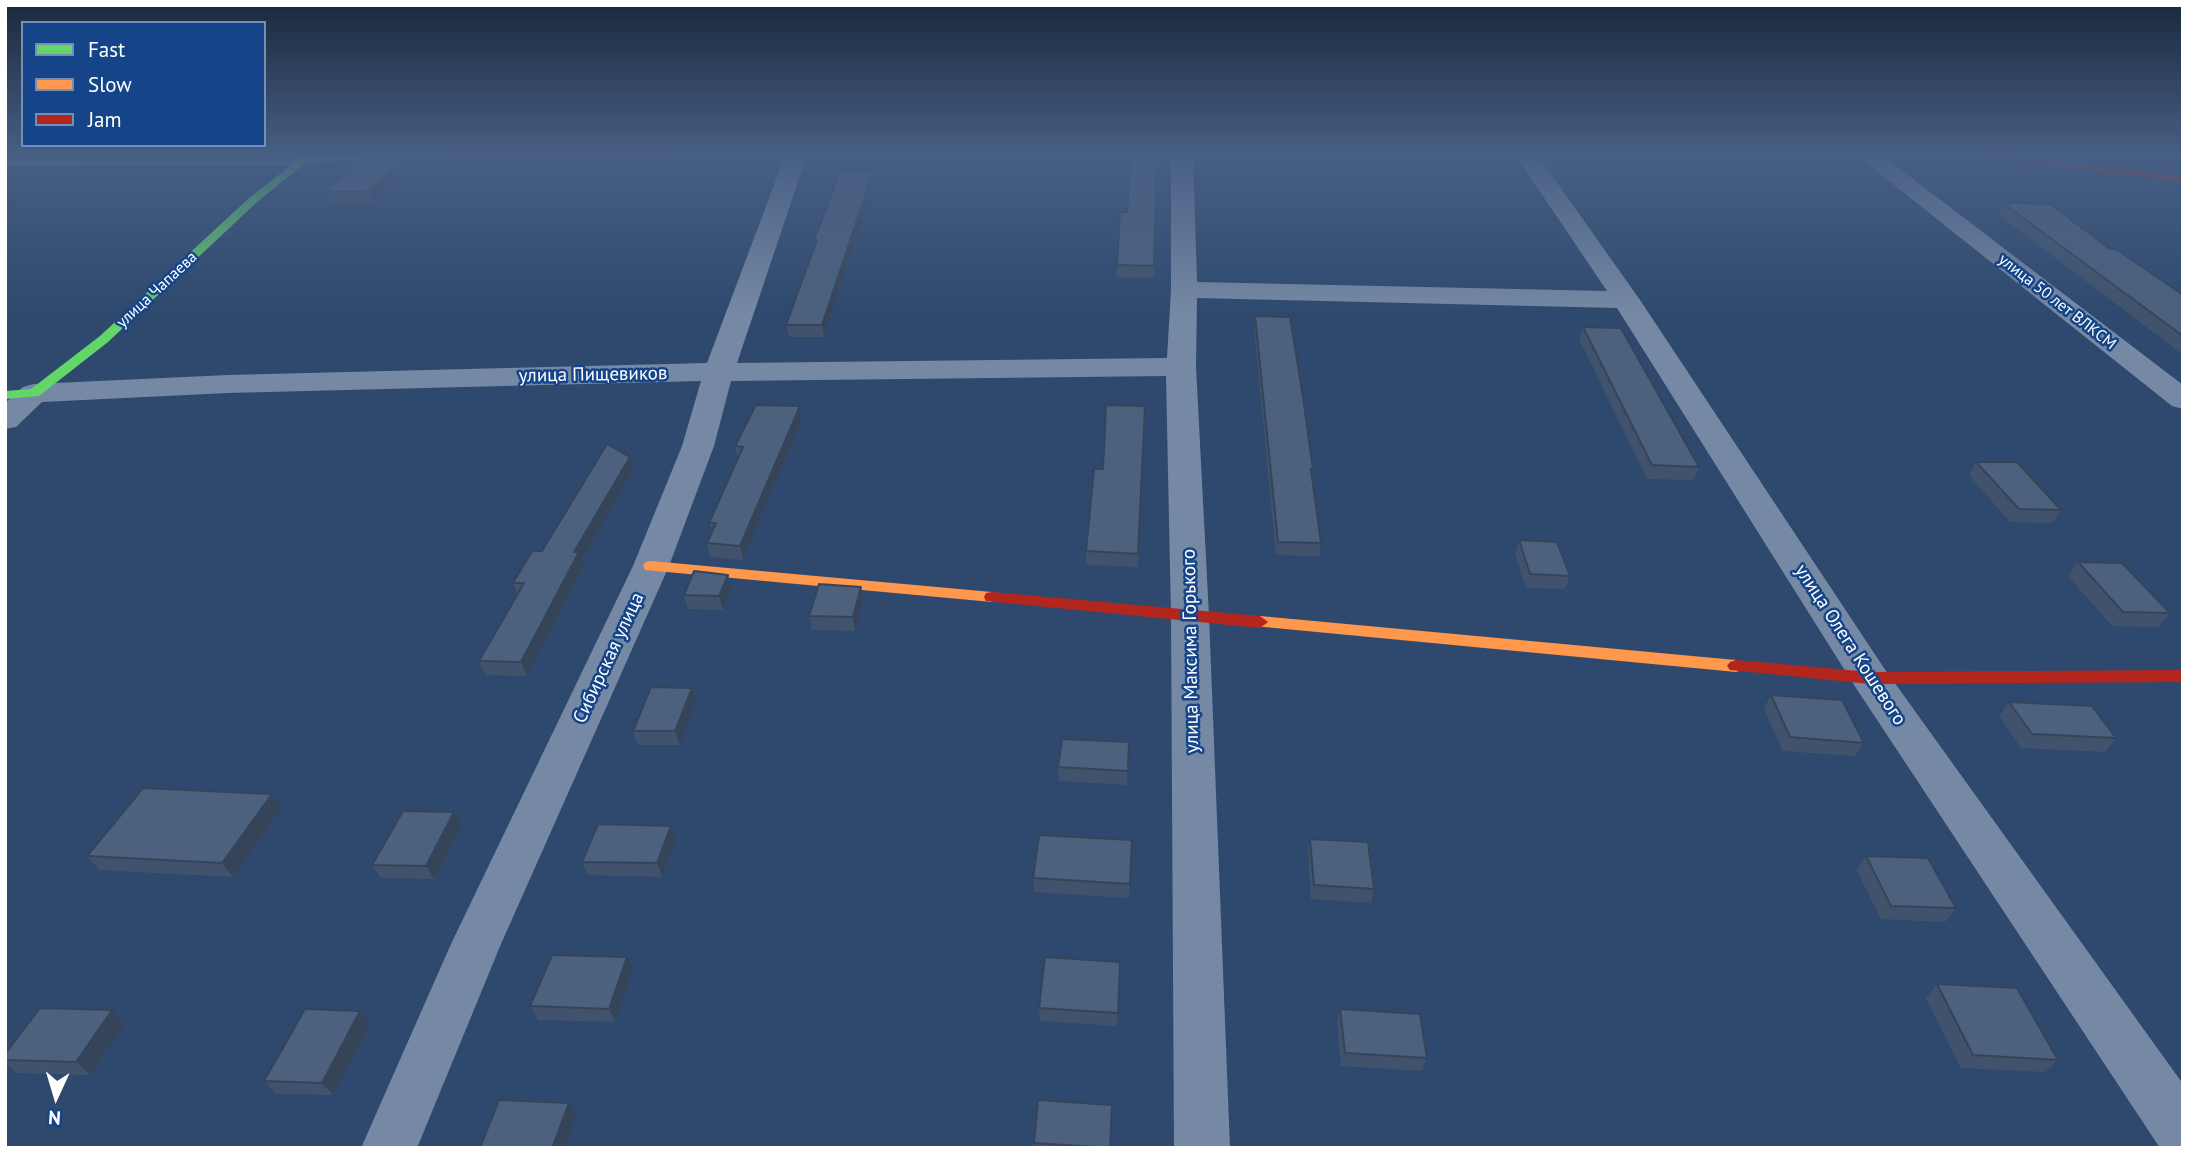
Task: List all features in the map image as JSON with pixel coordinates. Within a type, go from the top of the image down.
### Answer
[{"type":"main road","name":"улица Чапаева","points":[[20,394],[104,339],[246,207]]},
{"type":"main road","points":[[651,566],[1870,678],[2183,676]]},
{"type":"street","name":"Сибирская улица","points":[[389,1148],[476,944],[651,566],[698,446],[719,372],[778,207]]},
{"type":"street","name":"улица Максима Горького","points":[[1183,207],[1184,290],[1181,367],[1191,616],[1202,1148]]},
{"type":"street","name":"улица Олега Кошевого","points":[[1562,207],[1626,300],[1870,678],[2183,1132]]},
{"type":"street","name":"улица 50 лет ВЛКСМ","points":[[1934,207],[2183,400]]},
{"type":"street","points":[[1184,290],[1626,300]]},
{"type":"street","name":"улица Пищевиков","points":[[20,394],[228,384],[719,372],[1181,367]]},
{"type":"street","name":"улица Чапаева","points":[[5,421],[20,394]]},
{"type":"building","points":[[827,207],[861,207],[822,325],[786,325],[817,240],[814,240]]},
{"type":"building","points":[[1127,207],[1156,207],[1154,266],[1117,265],[1120,212],[1127,212]]},
{"type":"building","points":[[2008,207],[2054,207],[2110,249],[2116,249],[2183,295],[2183,336]]},
{"type":"building","points":[[1255,316],[1290,317],[1313,469],[1321,543],[1278,542]]},
{"type":"building","points":[[1583,327],[1621,328],[1699,467],[1652,465]]},
{"type":"building","points":[[756,405],[800,406],[740,546],[707,543],[716,523],[709,523],[743,447],[735,446]]},
{"type":"building","points":[[1106,405],[1145,406],[1138,554],[1086,551],[1094,469],[1103,469]]},
{"type":"building","points":[[607,444],[630,457],[574,552],[579,552],[521,662],[479,661],[524,583],[513,583],[532,551],[542,551]]},
{"type":"building","points":[[1976,462],[2017,462],[2061,510],[2019,509]]},
{"type":"building","points":[[1519,540],[1557,542],[1570,576],[1530,574]]},
{"type":"building","points":[[2078,562],[2122,563],[2170,613],[2123,612]]},
{"type":"building","points":[[694,571],[728,575],[719,596],[684,595]]},
{"type":"building","points":[[819,584],[861,587],[853,617],[809,616]]},
{"type":"building","points":[[651,687],[692,688],[675,731],[633,731]]},
{"type":"building","points":[[1771,695],[1842,700],[1864,743],[1790,737]]},
{"type":"building","points":[[2009,702],[2092,706],[2116,738],[2032,734]]},
{"type":"building","points":[[1062,739],[1129,742],[1128,771],[1058,767]]},
{"type":"building","points":[[143,788],[272,794],[222,863],[87,856]]},
{"type":"building","points":[[403,811],[454,812],[426,866],[372,865]]},
{"type":"building","points":[[598,824],[671,826],[657,863],[582,862]]},
{"type":"building","points":[[1039,835],[1132,840],[1130,884],[1033,878]]},
{"type":"building","points":[[1310,839],[1368,842],[1374,889],[1314,885]]},
{"type":"building","points":[[1866,856],[1928,858],[1956,908],[1891,906]]},
{"type":"building","points":[[552,955],[627,957],[609,1009],[530,1006]]},
{"type":"building","points":[[1045,957],[1120,962],[1118,1013],[1039,1008]]},
{"type":"building","points":[[1937,984],[2017,988],[2058,1060],[1973,1055]]},
{"type":"building","points":[[40,1008],[112,1010],[76,1062],[5,1060],[5,1054]]},
{"type":"building","points":[[305,1009],[360,1011],[322,1083],[264,1081]]},
{"type":"building","points":[[1340,1009],[1420,1014],[1427,1058],[1345,1053]]},
{"type":"building","points":[[499,1100],[569,1103],[552,1148],[480,1148]]},
{"type":"building","points":[[1038,1100],[1112,1105],[1110,1148],[1034,1143]]},
{"type":"traffic: fast","points":[[5,395],[34,393],[104,339],[246,207]]},
{"type":"traffic: slow","points":[[651,566],[992,597]]},
{"type":"traffic: slow","points":[[1260,622],[1736,666]]},
{"type":"traffic: jam","points":[[992,597],[1260,622]]},
{"type":"traffic: jam","points":[[1736,666],[1870,678],[2183,676]]}]
